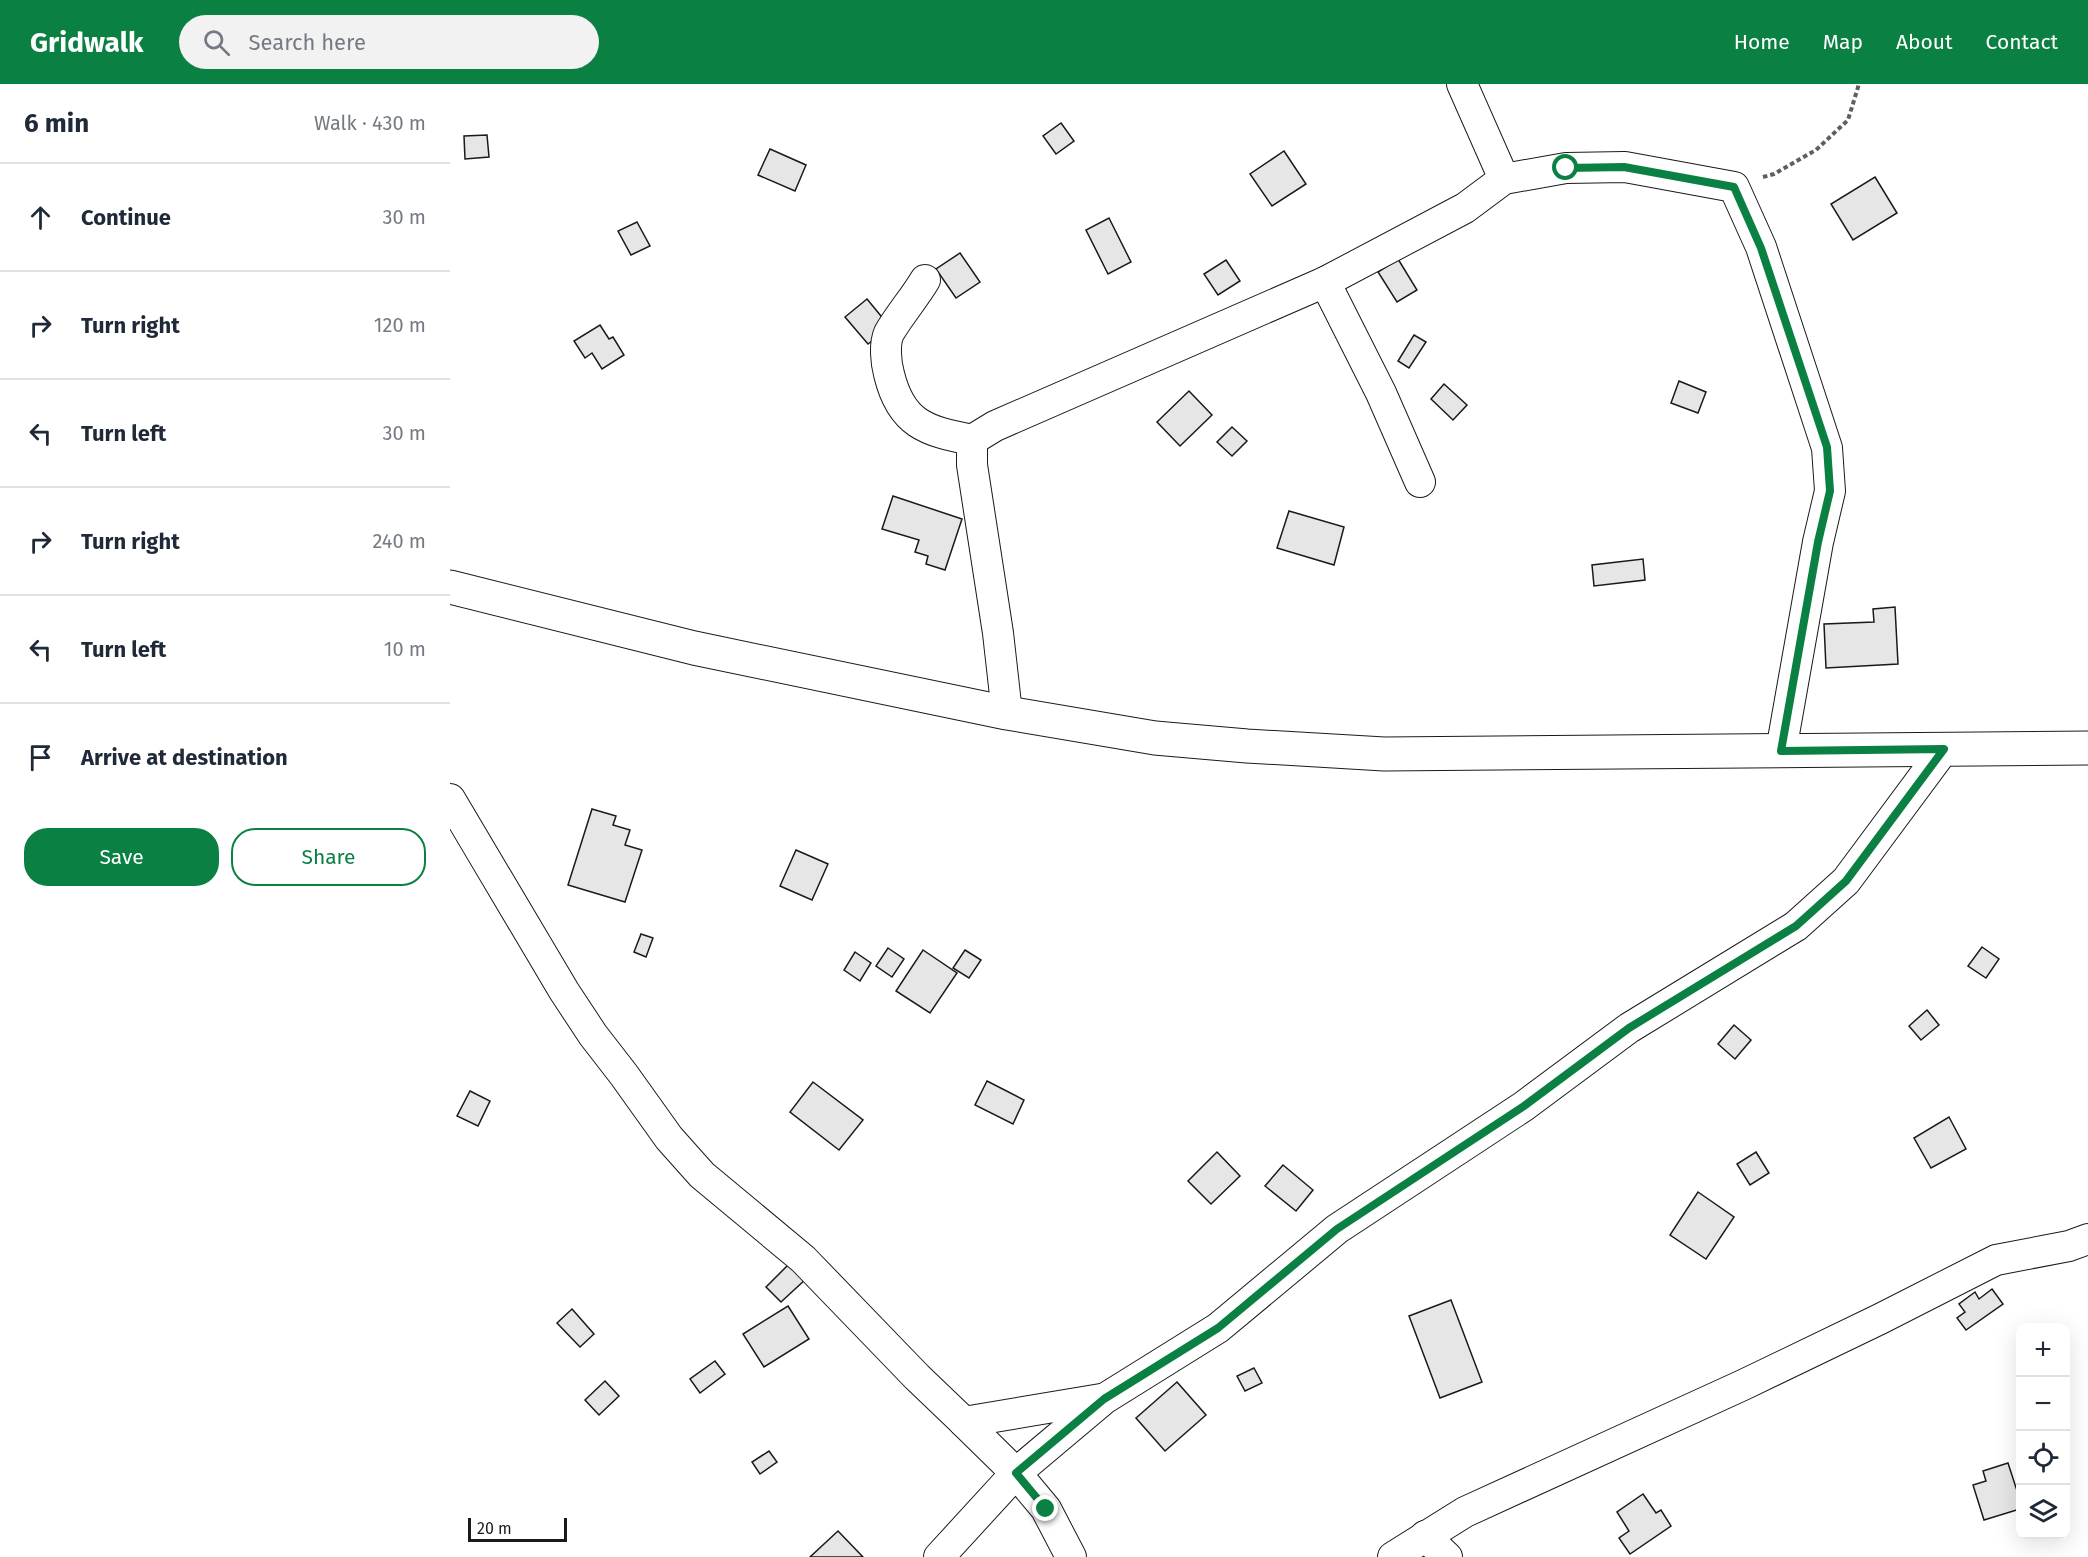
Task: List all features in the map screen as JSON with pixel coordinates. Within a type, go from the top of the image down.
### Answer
[{"type":"street","points":[[1462,84],[1504,179]]},
{"type":"street","points":[[925,280],[888,335],[886,364],[894,395],[911,418],[937,433],[972,440],[995,426],[1325,282],[1465,208],[1504,179],[1566,168],[1624,167],[1734,187],[1761,248],[1827,447],[1830,491],[1818,542],[1781,751]]},
{"type":"street","points":[[1325,282],[1382,393],[1420,482]]},
{"type":"street","points":[[972,440],[972,465],[998,633],[1007,713]]},
{"type":"street","points":[[450,588],[694,648],[1007,713],[1155,738],[1247,747],[1383,754],[2088,748]]},
{"type":"street","points":[[939,1557],[1016,1473],[1104,1399],[1218,1328],[1337,1229],[1524,1106],[1629,1028],[1796,926],[1846,881],[1944,749]]},
{"type":"street","points":[[450,799],[570,1000],[669,1138],[710,1181],[803,1259],[917,1377],[1016,1473],[1046,1509],[1071,1557]]},
{"type":"street","points":[[1393,1557],[1466,1512],[1743,1385],[1996,1260],[2070,1246],[2088,1239]]},
{"type":"street","points":[[964,1422],[1104,1399]]},
{"type":"street","points":[[1425,1536],[1447,1557]]},
{"type":"path","points":[[1734,187],[1774,174],[1816,150],[1848,120],[1859,84]]},
{"type":"building","points":[[1061,123],[1074,141],[1056,154],[1043,136]]},
{"type":"building","points":[[487,135],[489,157],[465,159],[464,136]]},
{"type":"building","points":[[770,149],[806,165],[795,191],[758,175]]},
{"type":"building","points":[[1284,151],[1306,184],[1272,206],[1250,174]]},
{"type":"building","points":[[1875,177],[1897,213],[1853,240],[1831,204]]},
{"type":"building","points":[[1109,218],[1131,262],[1108,274],[1086,230]]},
{"type":"building","points":[[637,222],[650,246],[631,255],[618,231]]},
{"type":"building","points":[[960,253],[980,282],[956,298],[936,269]]},
{"type":"building","points":[[1398,259],[1417,290],[1397,302],[1378,272]]},
{"type":"building","points":[[1226,260],[1240,281],[1218,295],[1204,274]]},
{"type":"building","points":[[867,299],[890,327],[868,344],[845,317]]},
{"type":"building","points":[[600,325],[609,339],[613,337],[624,355],[602,369],[592,353],[585,358],[574,341]]},
{"type":"building","points":[[1414,335],[1426,342],[1409,368],[1398,361]]},
{"type":"building","points":[[1679,381],[1706,392],[1698,413],[1671,403]]},
{"type":"building","points":[[1444,384],[1467,405],[1453,420],[1431,399]]},
{"type":"building","points":[[1189,391],[1212,415],[1180,446],[1157,422]]},
{"type":"building","points":[[1232,427],[1247,441],[1232,456],[1217,442]]},
{"type":"building","points":[[893,496],[962,519],[945,570],[926,564],[928,556],[915,552],[919,540],[882,529]]},
{"type":"building","points":[[1289,511],[1344,527],[1334,565],[1277,548]]},
{"type":"building","points":[[1643,559],[1645,580],[1594,586],[1592,565]]},
{"type":"building","points":[[1895,607],[1898,664],[1826,668],[1824,624],[1874,622],[1873,609]]},
{"type":"building","points":[[592,809],[616,816],[613,825],[630,830],[625,845],[642,850],[625,902],[568,885]]},
{"type":"building","points":[[796,850],[828,864],[812,900],[780,886]]},
{"type":"building","points":[[641,934],[653,938],[646,957],[634,952]]},
{"type":"building","points":[[1982,947],[1999,959],[1986,978],[1968,966]]},
{"type":"building","points":[[888,948],[904,959],[892,977],[876,966]]},
{"type":"building","points":[[923,950],[957,973],[930,1013],[896,991]]},
{"type":"building","points":[[965,950],[981,960],[969,978],[953,968]]},
{"type":"building","points":[[855,952],[871,963],[860,981],[844,970]]},
{"type":"building","points":[[1927,1010],[1939,1025],[1921,1040],[1909,1026]]},
{"type":"building","points":[[1734,1025],[1751,1040],[1735,1059],[1718,1044]]},
{"type":"building","points":[[987,1081],[1024,1100],[1013,1124],[975,1105]]},
{"type":"building","points":[[813,1082],[863,1120],[839,1150],[790,1112]]},
{"type":"building","points":[[470,1091],[490,1101],[478,1126],[457,1116]]},
{"type":"building","points":[[1949,1117],[1966,1149],[1931,1168],[1914,1138]]},
{"type":"building","points":[[1217,1152],[1240,1176],[1211,1204],[1188,1181]]},
{"type":"building","points":[[1756,1152],[1769,1173],[1750,1185],[1737,1164]]},
{"type":"building","points":[[1283,1165],[1313,1190],[1296,1211],[1265,1186]]},
{"type":"building","points":[[1698,1192],[1734,1217],[1706,1259],[1670,1235]]},
{"type":"building","points":[[791,1262],[807,1278],[781,1302],[766,1287]]},
{"type":"building","points":[[1992,1289],[2003,1304],[1966,1330],[1957,1318],[1965,1312],[1959,1304],[1975,1292],[1979,1299]]},
{"type":"building","points":[[1451,1300],[1482,1382],[1440,1398],[1409,1316]]},
{"type":"building","points":[[788,1306],[809,1339],[764,1367],[743,1334]]},
{"type":"building","points":[[572,1309],[594,1334],[580,1347],[557,1323]]},
{"type":"building","points":[[715,1361],[725,1374],[700,1393],[690,1379]]},
{"type":"building","points":[[1254,1368],[1262,1383],[1245,1391],[1237,1376]]},
{"type":"building","points":[[605,1381],[619,1396],[599,1415],[585,1400]]},
{"type":"building","points":[[1177,1382],[1206,1415],[1165,1451],[1136,1418]]},
{"type":"building","points":[[769,1451],[777,1462],[760,1474],[752,1462]]},
{"type":"building","points":[[2008,1463],[2016,1488],[2016,1510],[1984,1520],[1973,1485],[1986,1481],[1983,1471]]},
{"type":"building","points":[[1643,1494],[1656,1513],[1661,1510],[1671,1526],[1630,1554],[1619,1538],[1629,1531],[1617,1512]]},
{"type":"building","points":[[838,1531],[863,1557],[810,1557]]},
{"type":"route","points":[[1046,1509],[1016,1473],[1104,1399],[1218,1328],[1337,1229],[1524,1106],[1629,1028],[1796,926],[1846,881],[1944,749],[1781,751],[1818,542],[1830,491],[1827,447],[1761,248],[1734,187],[1624,167],[1566,168]]}]
